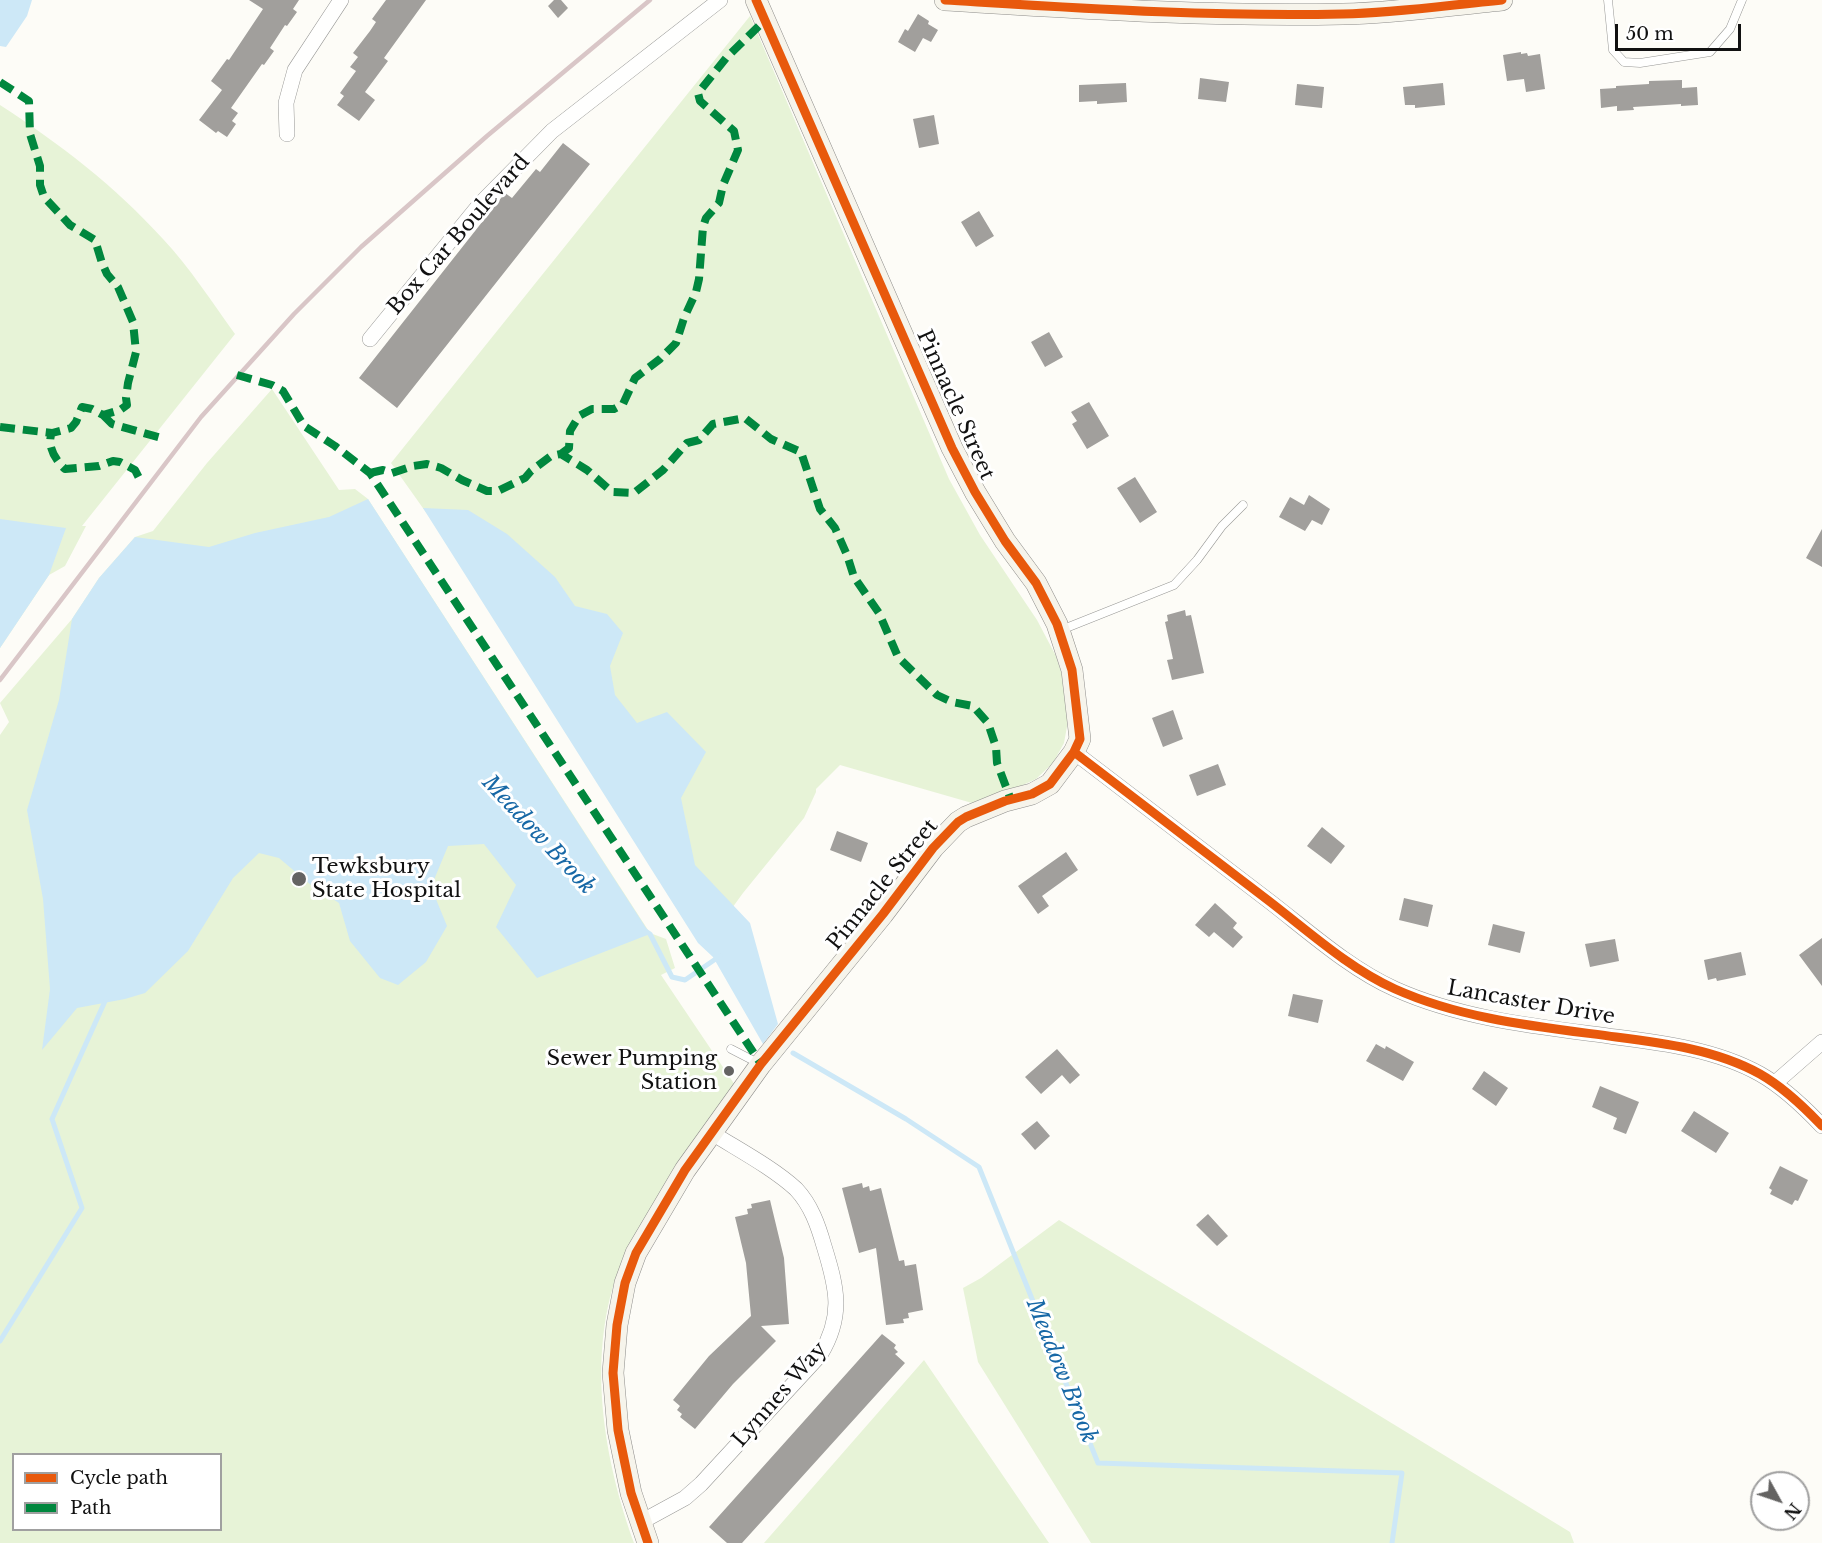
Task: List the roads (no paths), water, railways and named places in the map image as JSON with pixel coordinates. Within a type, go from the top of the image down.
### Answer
[{"type":"street","points":[[286,134],[286,103],[295,70],[340,0]]},
{"type":"street","name":"Box Car Boulevard","points":[[370,339],[481,203],[552,131],[720,0]]},
{"type":"street","name":"Pinnacle Street","points":[[648,1543],[631,1493],[618,1431],[613,1373],[617,1325],[625,1283],[636,1253],[685,1170],[762,1064],[933,848],[958,822],[1005,801],[1032,794],[1050,784],[1074,752],[1080,739],[1072,670],[1059,630],[1036,583],[1005,541],[952,448],[756,0]]},
{"type":"street","points":[[955,0],[1102,10],[1229,14],[1343,14],[1502,0]]},
{"type":"street","name":"Lancaster Drive","points":[[1074,752],[1307,931],[1363,972],[1395,989],[1441,1007],[1526,1025],[1654,1042],[1702,1052],[1758,1072],[1775,1083],[1822,1126]]},
{"type":"street","points":[[1775,1083],[1822,1042]]},
{"type":"street","name":"Lynnes Way","points":[[640,1521],[685,1498],[701,1484],[819,1355],[830,1337],[836,1316],[837,1295],[833,1274],[814,1217],[804,1199],[781,1177],[712,1133]]},
{"type":"lane","points":[[1608,0],[1613,50],[1624,62],[1640,63],[1710,52],[1730,29],[1742,0]]},
{"type":"lane","points":[[1059,630],[1174,585],[1197,560],[1222,526],[1243,505]]},
{"type":"lane","points":[[731,1049],[762,1064]]},
{"type":"water","points":[[0,0],[32,0],[27,16],[6,47],[0,46]]},
{"type":"water","points":[[368,499],[650,934],[537,978],[496,927],[516,885],[484,844],[448,846],[431,887],[447,926],[426,962],[398,985],[380,978],[350,941],[339,903],[311,885],[279,858],[259,853],[233,878],[188,951],[145,993],[77,1008],[42,1050],[50,989],[43,899],[27,810],[59,700],[72,619],[99,578],[135,537],[209,547],[255,533],[329,517]]},
{"type":"water","points":[[423,508],[468,510],[507,534],[555,577],[575,606],[607,614],[623,633],[610,666],[615,695],[637,723],[667,712],[706,752],[681,798],[695,865],[750,923],[778,1024],[763,1044],[713,957],[698,943]]},
{"type":"water","points":[[0,519],[66,528],[49,575],[0,648]]},
{"type":"waterway","name":"Meadow Brook","points":[[644,930],[650,934],[672,977],[685,980],[720,956]]},
{"type":"waterway","points":[[0,1341],[82,1208],[52,1119],[106,999]]},
{"type":"waterway","name":"Meadow Brook","points":[[793,1053],[906,1119],[979,1167],[1098,1463],[1402,1473],[1392,1543]]},
{"type":"railway","points":[[0,680],[201,417],[294,314],[361,247],[487,136],[650,0]]},
{"type":"place","name":"Tewksbury State Hospital","points":[[299,879]]},
{"type":"place","name":"Sewer Pumping Station","points":[[729,1071]]}]
